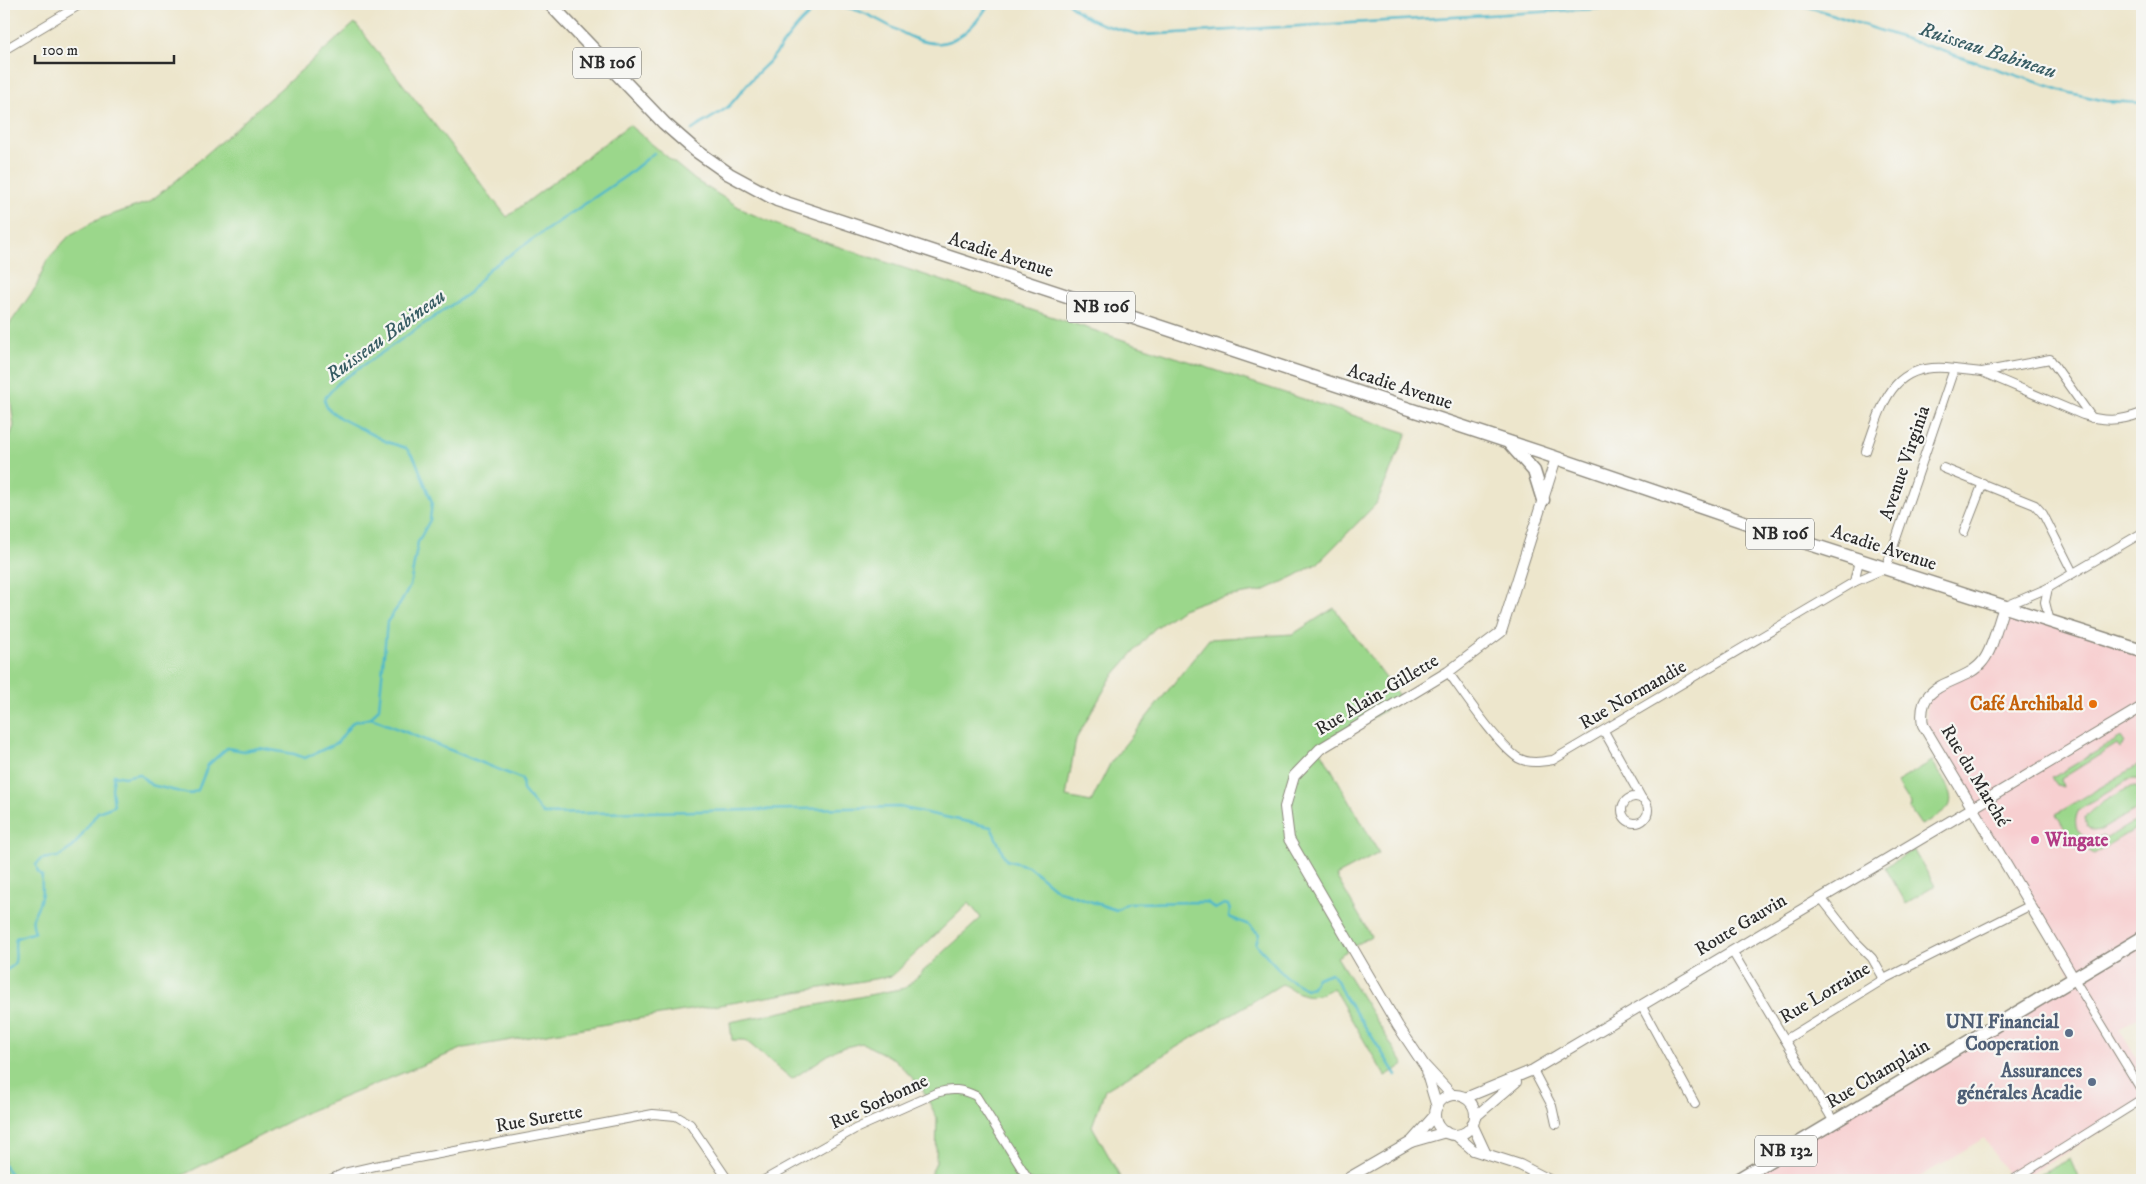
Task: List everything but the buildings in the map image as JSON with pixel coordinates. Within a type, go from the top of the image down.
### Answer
[{"type":"main road","name":"Acadie Avenue","points":[[550,4],[664,123],[695,150],[729,174],[777,200],[1508,442],[1788,537],[1855,557],[2142,651]]},
{"type":"main road","points":[[1508,442],[1534,471],[1543,500]]},
{"type":"main road","name":"Rue Champlain","points":[[1737,1180],[2142,938]]},
{"type":"street","points":[[4,50],[80,4]]},
{"type":"street","name":"Avenue Virginia","points":[[1982,372],[2050,359],[2092,418]]},
{"type":"street","name":"Avenue Virginia","points":[[1866,451],[1882,403],[1896,386],[1911,374],[1926,367],[1982,372],[2092,418],[2119,420],[2142,413]]},
{"type":"street","name":"Avenue Virginia","points":[[1886,568],[1954,369]]},
{"type":"street","name":"Rue Alain-Gillette","points":[[1452,1095],[1424,1065],[1398,1026],[1288,839],[1285,807],[1294,776],[1320,749],[1448,672],[1501,632],[1556,458]]},
{"type":"street","name":"Avenue Virginia","points":[[1943,468],[2036,505],[2043,514],[2074,573]]},
{"type":"street","points":[[1964,532],[1984,483]]},
{"type":"street","points":[[2004,607],[2048,588],[2142,532]]},
{"type":"street","points":[[1854,582],[1858,565],[1855,557]]},
{"type":"street","name":"Rue Normandie","points":[[1448,672],[1500,740],[1519,758],[1534,762],[1553,760],[1854,582],[1886,568]]},
{"type":"street","points":[[2048,588],[2045,602],[2050,622]]},
{"type":"street","name":"Rue du Marché","points":[[2004,607],[1984,660],[1975,669],[1938,688],[1927,697],[1921,711],[1923,724],[2074,979]]},
{"type":"street","name":"Route Gauvin","points":[[1466,1098],[1530,1071],[2142,707]]},
{"type":"street","points":[[1604,731],[1642,799]]},
{"type":"street","name":"Rue Lorraine","points":[[1732,951],[1785,1040],[1884,978],[1872,958],[1854,940],[1821,898]]},
{"type":"street","points":[[1884,978],[2031,905]]},
{"type":"street","points":[[2074,979],[2142,1091]]},
{"type":"street","points":[[1641,1005],[1695,1104]]},
{"type":"street","points":[[1785,1040],[1834,1122]]},
{"type":"street","name":"Rue Alain-Gillette","points":[[1424,1065],[1436,1111]]},
{"type":"street","points":[[1530,1071],[1552,1106],[1556,1124]]},
{"type":"street","name":"Route Gauvin","points":[[1474,1121],[1530,1071]]},
{"type":"street","name":"Rue Sorbonne","points":[[764,1180],[855,1129],[936,1092],[950,1088],[963,1090],[976,1096],[1029,1180]]},
{"type":"street","points":[[1411,1142],[1436,1111],[1440,1101],[1452,1095],[1466,1098],[1473,1106],[1474,1121],[1485,1152]]},
{"type":"street","points":[[2013,1180],[2142,1099]]},
{"type":"street","points":[[1436,1111],[1438,1125],[1446,1132]]},
{"type":"street","name":"Rue Surette","points":[[329,1180],[344,1173],[375,1166],[653,1114],[676,1116],[690,1124],[728,1180]]},
{"type":"street","points":[[1345,1180],[1411,1142],[1446,1132],[1463,1133],[1474,1121]]},
{"type":"street","points":[[1456,1134],[1473,1150],[1485,1152],[1520,1165],[1549,1180]]},
{"type":"shaded area","points":[[2004,607],[2142,651],[2142,1015],[2119,1029],[2142,1068],[2142,1106],[2021,1180],[2011,1180],[1984,1138],[1915,1180],[1737,1180],[2074,979],[1926,730],[1927,697],[1984,661]]},
{"type":"green space","points":[[355,23],[507,217],[629,125],[695,180],[747,212],[797,233],[1407,433],[1376,504],[1318,563],[1263,591],[1207,600],[1182,609],[1154,629],[1111,678],[1076,739],[1066,797],[1091,802],[1111,762],[1209,639],[1293,634],[1334,608],[1402,700],[1320,749],[1379,853],[1336,876],[1371,936],[1337,957],[1404,1065],[1385,1076],[1333,988],[1313,996],[1296,992],[1282,984],[1105,1090],[1092,1126],[1122,1180],[928,1180],[936,1162],[937,1118],[922,1088],[894,1059],[862,1043],[837,1049],[792,1079],[745,1040],[732,1040],[730,1022],[905,988],[981,918],[969,903],[892,976],[464,1048],[307,1112],[173,1180],[4,1180],[4,453],[14,426],[10,395],[4,377],[4,332],[36,287],[47,260],[70,235],[99,219],[149,202],[177,180]]},
{"type":"green space","points":[[2121,737],[2125,743],[2120,748],[2117,744],[2061,779],[2063,787],[2057,785],[2052,778]]},
{"type":"green space","points":[[1932,761],[1947,786],[1951,800],[1945,811],[1921,825],[1910,809],[1911,804],[1897,782]]},
{"type":"green space","points":[[2138,765],[2142,769],[2142,780],[2128,780],[2079,810],[2076,825],[2079,832],[2085,837],[2082,848],[2077,849],[2056,814]]},
{"type":"green space","points":[[2136,787],[2142,792],[2142,804],[2140,807],[2101,830],[2093,831],[2087,827],[2085,818],[2093,809],[2124,790]]},
{"type":"green space","points":[[2142,817],[2142,825],[2094,854],[2088,850],[2091,839],[2103,836],[2105,839]]},
{"type":"green space","points":[[1914,850],[1935,886],[1906,903],[1885,867]]},
{"type":"green space","points":[[2070,1159],[2079,1180],[2030,1180]]},
{"type":"waterway","name":"Ruisseau Babineau","points":[[692,130],[728,107],[769,62],[802,21],[817,9],[825,6],[848,8],[929,43],[948,41],[968,30],[989,4]]},
{"type":"waterway","name":"Ruisseau Babineau","points":[[1069,4],[1086,17],[1095,21],[1142,35],[1628,7],[1643,4]]},
{"type":"waterway","name":"Ruisseau Babineau","points":[[1800,4],[2070,93],[2106,101],[2142,103]]},
{"type":"waterway","name":"Ruisseau Babineau","points":[[371,718],[379,708],[387,622],[410,586],[418,542],[430,520],[432,502],[415,459],[406,448],[387,442],[340,418],[327,408],[324,399],[339,382],[469,293],[489,269],[626,176],[654,153]]},
{"type":"waterway","points":[[4,971],[10,968],[15,961],[16,938],[35,932],[33,917],[42,895],[42,876],[38,872],[36,865],[41,859],[58,857],[73,847],[98,812],[114,806],[112,789],[114,775],[124,777],[139,774],[151,785],[189,794],[198,790],[208,765],[227,748],[244,751],[259,748],[294,754],[305,758],[337,743],[353,722],[371,718],[522,779],[523,790],[543,814],[899,807],[991,827],[1006,860],[1028,866],[1057,890],[1116,910],[1128,903],[1207,902],[1215,909],[1224,904],[1228,905],[1230,910],[1229,917],[1249,925],[1259,934],[1256,944],[1287,978],[1306,989],[1312,987],[1317,978],[1331,973],[1396,1075]]},
{"type":"waterway","points":[[4,1165],[15,1180]]},
{"type":"place","name":"Café Archibald","points":[[2093,704]]},
{"type":"place","name":"Wingate","points":[[2035,840]]},
{"type":"place","name":"UNI Financial Cooperation","points":[[2069,1033]]},
{"type":"place","name":"Assurances générales Acadie","points":[[2092,1082]]}]
